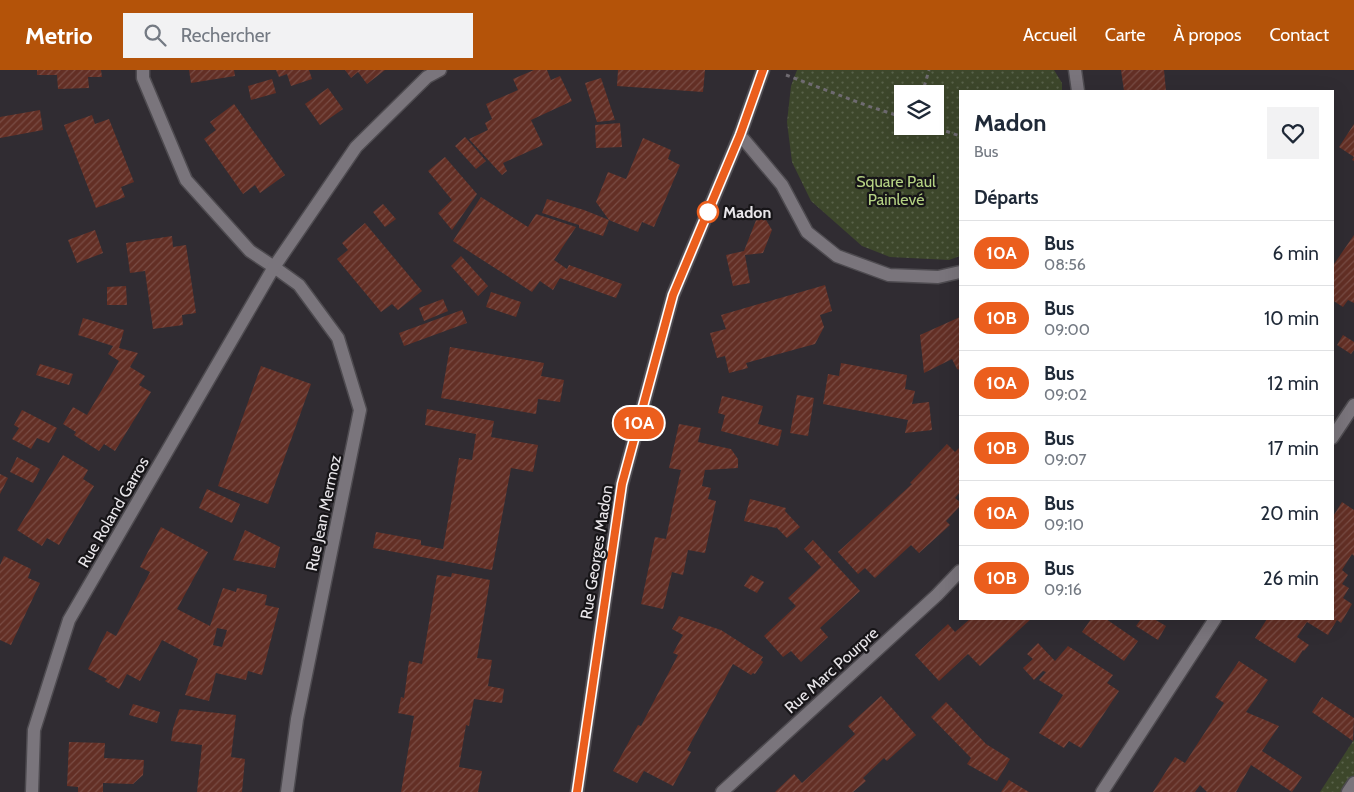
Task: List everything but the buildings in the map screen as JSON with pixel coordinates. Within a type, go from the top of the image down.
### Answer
[{"type":"street","name":"Rue Jean Mermoz","points":[[143,70],[143,78],[186,180],[250,251],[299,285],[338,338],[360,410],[297,719],[287,792]]},
{"type":"street","name":"Rue Roland Garros","points":[[32,792],[34,730],[70,620],[274,267],[356,147],[428,77],[440,70]]},
{"type":"street","name":"Rue Georges Madon","points":[[576,792],[622,484],[673,295],[740,135],[763,70]]},
{"type":"street","points":[[1075,70],[1078,90]]},
{"type":"street","points":[[740,135],[782,185],[807,232],[837,256],[889,276],[938,277],[959,272]]},
{"type":"street","points":[[1334,435],[1354,405]]},
{"type":"street","name":"Rue Marc Pourpre","points":[[722,792],[938,595],[959,572]]},
{"type":"street","points":[[1102,792],[1214,620]]},
{"type":"street","points":[[1348,792],[1354,783]]},
{"type":"path","points":[[925,85],[929,70]]},
{"type":"path","points":[[780,73],[894,114]]},
{"type":"path","points":[[944,130],[959,136]]},
{"type":"green space","name":"Square Paul Painlevé","points":[[797,70],[1054,70],[1062,83],[1062,90],[959,90],[959,256],[949,260],[890,257],[862,246],[811,201],[792,162],[787,122],[791,86]]},
{"type":"green space","points":[[1353,741],[1354,792],[1320,792]]},
{"type":"bus line","name":"10A","points":[[577,792],[622,484],[673,295],[740,135],[763,70]]},
{"type":"place","name":"Madon","points":[[708,212]]}]
